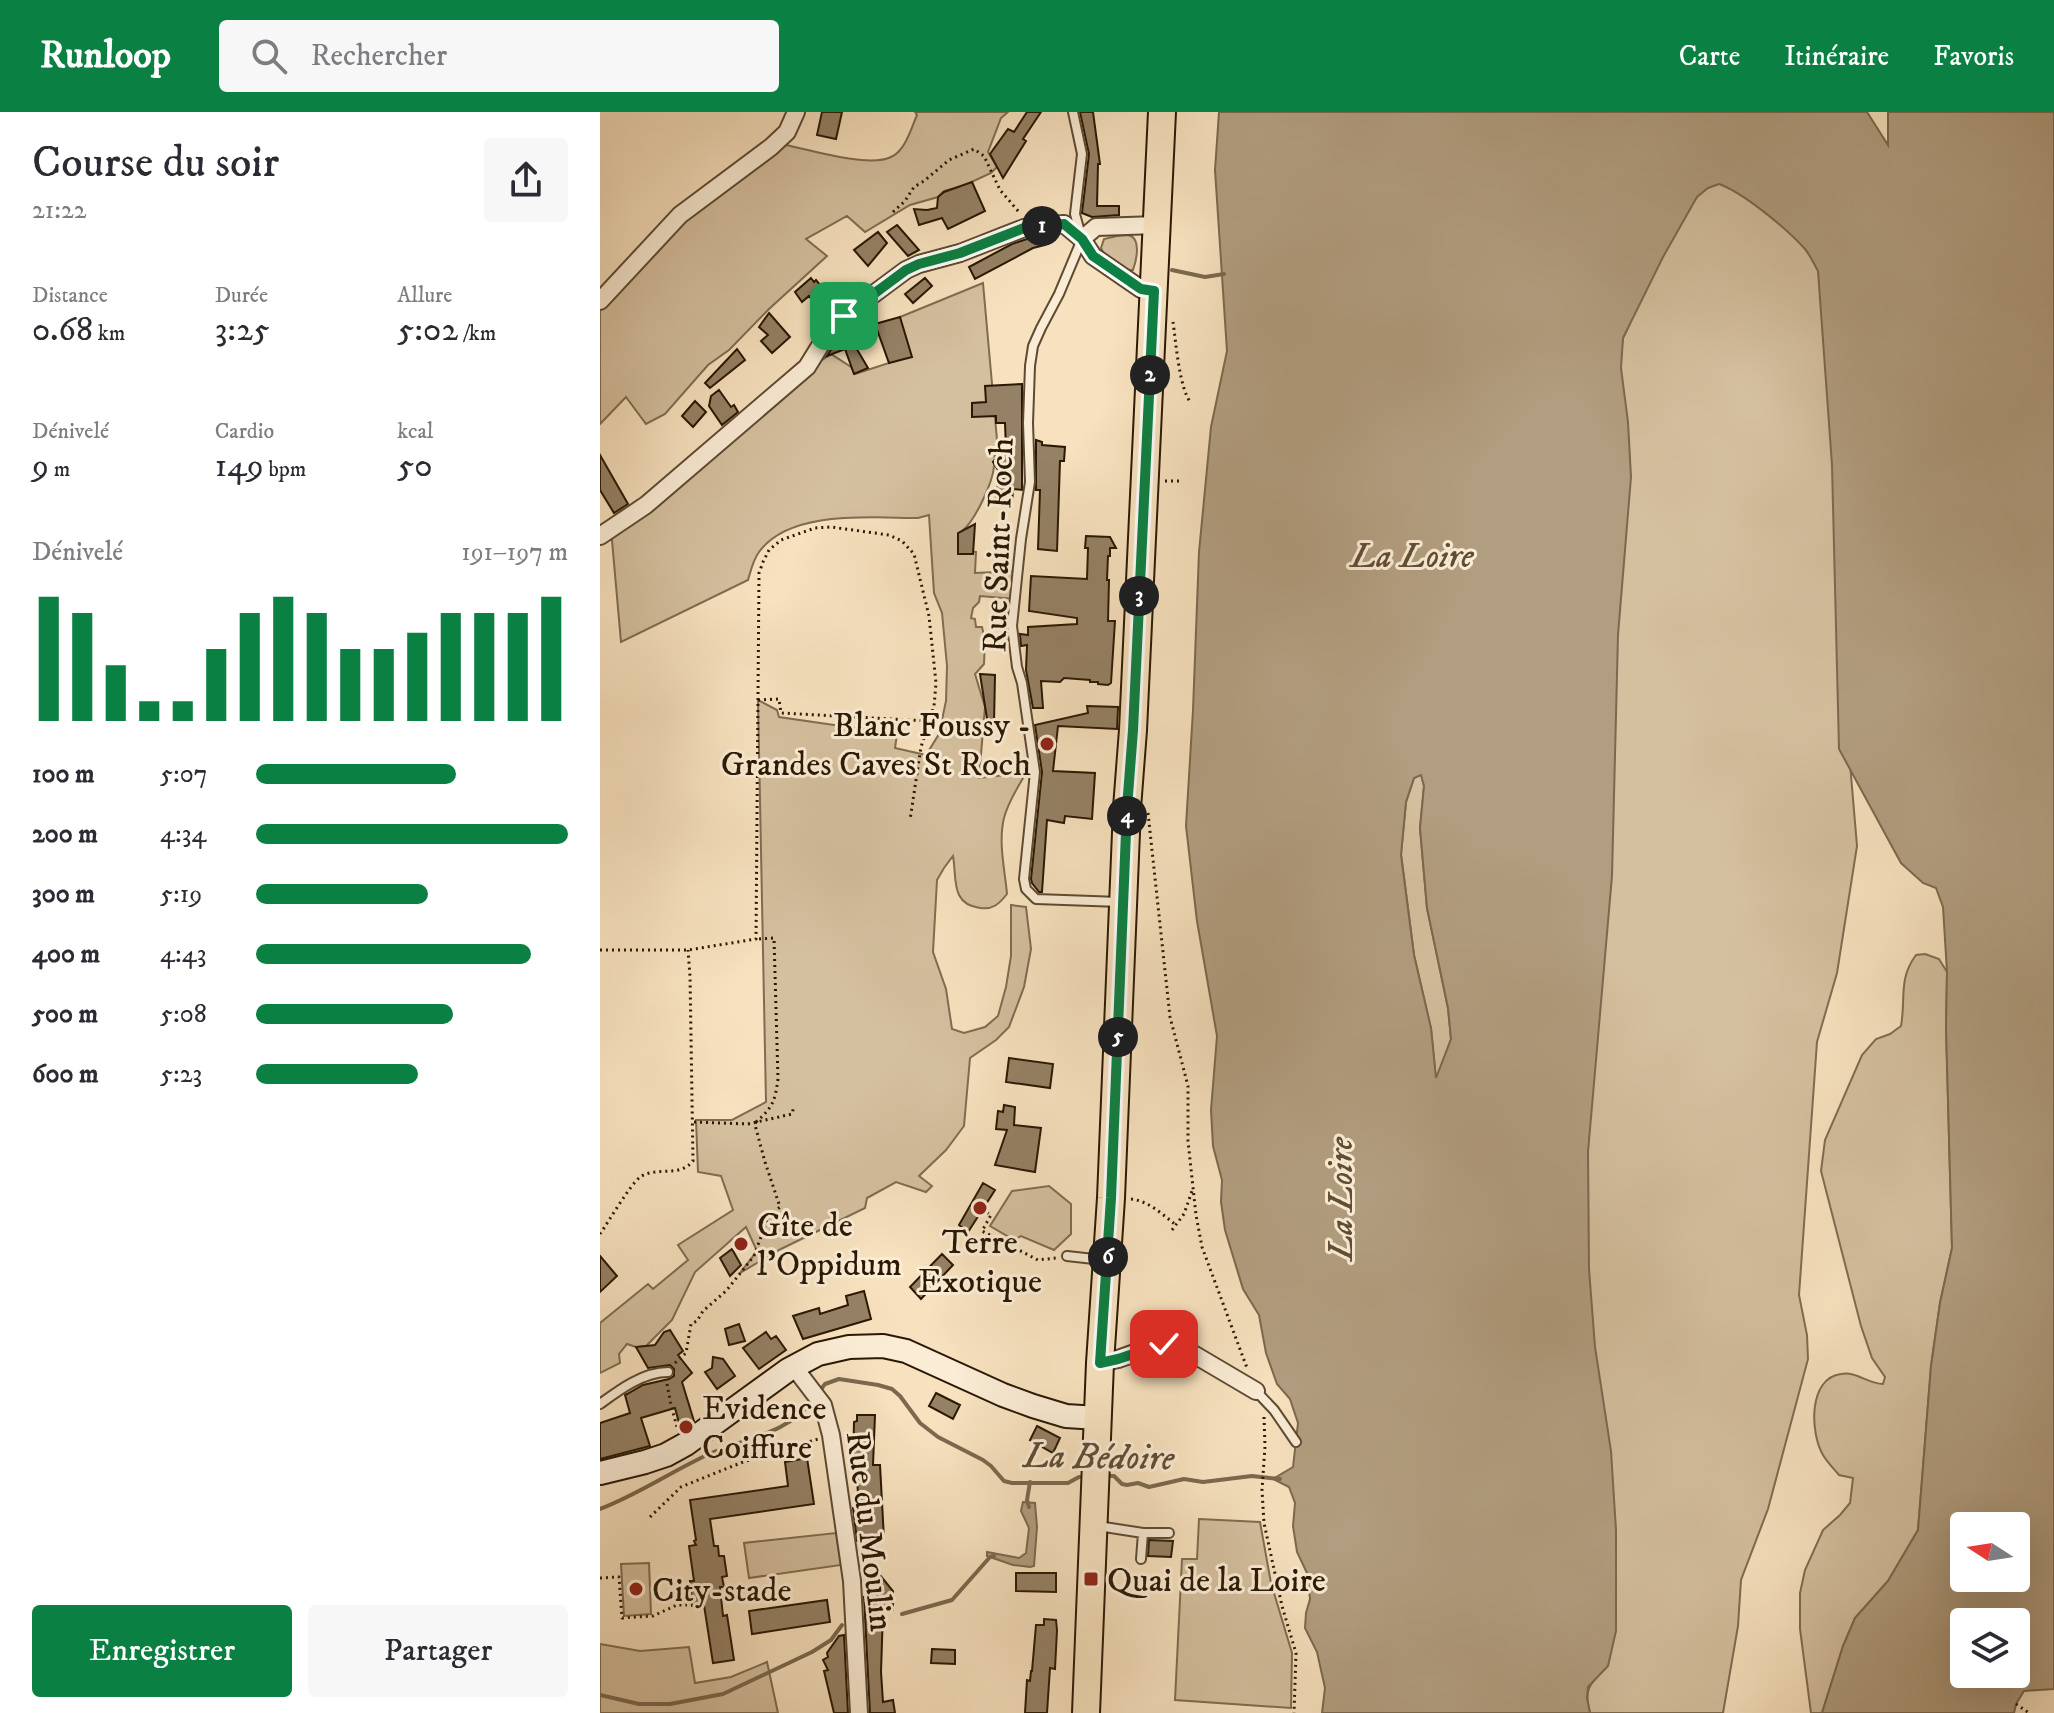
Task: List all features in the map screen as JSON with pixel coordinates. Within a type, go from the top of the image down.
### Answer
[{"type":"main road","points":[[1086,1713],[1100,1363],[1108,1260],[1133,730],[1148,230],[1162,112]]},
{"type":"street","points":[[600,301],[680,215],[787,132],[796,112]]},
{"type":"street","points":[[600,536],[646,505],[807,367],[828,333],[844,316],[906,270],[919,264],[960,253],[1031,227],[1064,224],[1082,239],[1093,256],[1147,289]]},
{"type":"street","points":[[1082,239],[1096,227],[1148,230]]},
{"type":"street","points":[[1100,1363],[1157,1345],[1178,1345],[1256,1391]]},
{"type":"street","points":[[600,1473],[645,1462],[686,1444],[794,1367],[818,1354],[849,1347],[883,1346],[906,1351],[1033,1406],[1066,1416],[1098,1418]]},
{"type":"street","name":"Rue du Moulin","points":[[794,1367],[823,1405],[831,1435],[852,1581],[859,1713]]},
{"type":"lane","points":[[1073,112],[1082,154],[1075,214],[1082,239]]},
{"type":"lane","name":"Rue Saint-Roch","points":[[1082,239],[1033,346],[1030,366],[1030,482],[1012,626],[1035,772],[1024,879],[1026,889],[1036,899],[1124,902]]},
{"type":"lane","points":[[1067,1256],[1108,1260]]},
{"type":"lane","points":[[600,1404],[628,1384],[652,1374],[668,1372]]},
{"type":"lane","points":[[1256,1391],[1274,1410],[1296,1442]]},
{"type":"lane","points":[[1095,1495],[1143,1533],[1169,1533]]},
{"type":"lane","points":[[1141,1559],[1143,1533]]},
{"type":"path","points":[[893,212],[917,184],[949,160],[974,149],[984,156],[1004,197],[1031,227]]},
{"type":"path","points":[[1147,289],[1170,307],[1180,370],[1186,397],[1191,403]]},
{"type":"path","points":[[1157,480],[1182,481]]},
{"type":"path","points":[[756,939],[759,573],[769,550],[781,540],[800,532],[831,527],[889,535],[902,541],[914,554],[933,635],[936,683],[934,706],[921,747],[910,820]]},
{"type":"path","points":[[758,700],[779,699],[781,713],[929,721]]},
{"type":"path","points":[[1148,809],[1170,1017],[1188,1086],[1192,1189],[1202,1247],[1264,1414],[1264,1523],[1296,1653],[1294,1713]]},
{"type":"path","points":[[600,950],[688,950],[774,938],[778,1079],[775,1101],[756,1122]]},
{"type":"path","points":[[600,1234],[639,1178],[657,1172],[681,1171],[693,1161],[688,950]]},
{"type":"path","points":[[693,1122],[756,1122],[792,1114],[794,1106]]},
{"type":"path","points":[[686,1444],[674,1419],[668,1372],[686,1353],[691,1324],[726,1291],[754,1256],[766,1223],[780,1207],[756,1122]]},
{"type":"path","points":[[1172,1230],[1184,1214],[1192,1189]]},
{"type":"path","points":[[1135,1199],[1149,1205],[1176,1225]]},
{"type":"path","points":[[982,1209],[991,1215],[982,1231],[1038,1260],[1067,1256]]},
{"type":"path","points":[[650,1517],[681,1487],[743,1462],[831,1435]]},
{"type":"path","points":[[600,1578],[619,1577],[622,1618],[653,1616],[677,1605],[687,1605]]},
{"type":"path","points":[[2016,1704],[2029,1713]]},
{"type":"shaded area","points":[[915,112],[1008,112],[1001,118],[988,152],[997,167],[963,186],[944,191],[938,197],[910,205],[865,232],[847,216],[806,239],[827,256],[729,350],[708,365],[665,414],[646,424],[626,397],[600,424],[600,301],[707,193],[786,145],[854,159],[881,160],[891,157],[907,139],[917,115]]},
{"type":"shaded area","points":[[1673,112],[1826,139],[1841,657],[1857,846],[1837,973],[1817,1042],[1799,1295],[1808,1359],[1768,1509],[1741,1580],[1738,1626],[1723,1713],[1590,1713],[1588,1696],[1594,1680],[1537,963],[1623,338],[1628,328]]},
{"type":"shaded area","points":[[1129,235],[1136,242],[1133,270],[1124,270],[1101,248],[1104,239]]},
{"type":"shaded area","points":[[983,283],[997,440],[990,482],[978,510],[962,531],[958,554],[976,552],[975,573],[1018,571],[1015,599],[980,596],[971,618],[975,619],[976,627],[982,627],[985,640],[984,664],[975,674],[985,707],[979,778],[1026,773],[1008,806],[1002,827],[1007,894],[989,908],[970,906],[959,896],[953,856],[937,880],[933,952],[946,989],[952,1029],[964,1033],[985,1027],[998,1016],[1006,987],[1011,956],[1011,905],[1026,907],[1031,949],[1024,987],[1009,1027],[970,1058],[964,1126],[946,1150],[919,1176],[932,1186],[926,1192],[896,1182],[867,1198],[865,1208],[740,1273],[757,1251],[746,1227],[695,1272],[672,1320],[646,1346],[627,1344],[619,1354],[620,1363],[600,1373],[600,1323],[648,1284],[653,1289],[688,1260],[678,1245],[733,1210],[721,1176],[698,1172],[696,1120],[732,1120],[766,1102],[758,700],[777,710],[779,717],[897,734],[895,748],[926,755],[939,734],[946,701],[947,666],[942,613],[934,593],[929,515],[918,518],[833,519],[791,529],[773,538],[759,552],[748,580],[621,642],[611,529],[831,354],[851,367],[855,374],[889,363],[900,317]]},
{"type":"shaded area","points":[[1421,774],[1424,786],[1420,828],[1427,908],[1448,1008],[1451,1039],[1436,1080],[1431,1029],[1414,955],[1401,854],[1406,802],[1414,778]]},
{"type":"shaded area","points":[[1925,954],[1939,959],[1947,972],[1952,1248],[1931,1366],[1918,1530],[1888,1581],[1855,1618],[1822,1713],[1811,1713],[1800,1629],[1800,1593],[1805,1570],[1823,1530],[1850,1503],[1853,1478],[1839,1475],[1819,1445],[1814,1421],[1817,1396],[1822,1385],[1841,1374],[1852,1374],[1883,1384],[1885,1377],[1872,1358],[1861,1326],[1821,1171],[1825,1140],[1862,1055],[1876,1039],[1901,1026],[1907,972],[1916,955]]},
{"type":"shaded area","points":[[1049,1186],[1071,1204],[1071,1234],[1054,1250],[1021,1236],[1014,1240],[990,1226],[1012,1191]]},
{"type":"shaded area","points":[[1199,1519],[1260,1522],[1271,1583],[1292,1653],[1291,1708],[1175,1700],[1182,1559],[1197,1559]]},
{"type":"shaded area","points":[[836,1533],[841,1565],[749,1578],[744,1543]]},
{"type":"shaded area","name":"City-stade","points":[[649,1563],[651,1614],[624,1616],[621,1564]]},
{"type":"shaded area","points":[[600,1644],[640,1651],[689,1647],[695,1683],[731,1677],[767,1662],[778,1713],[600,1713]]},
{"type":"water","name":"La Loire","points":[[1219,112],[1867,112],[1888,145],[1888,112],[2054,112],[2054,1689],[2024,1691],[2014,1713],[1822,1713],[1855,1618],[1888,1581],[1918,1530],[1931,1366],[1952,1248],[1943,907],[1936,888],[1923,883],[1901,863],[1839,749],[1832,465],[1818,271],[1805,249],[1787,232],[1752,203],[1719,184],[1697,197],[1623,338],[1621,368],[1631,477],[1618,635],[1612,876],[1588,1152],[1589,1269],[1595,1347],[1611,1451],[1616,1530],[1616,1631],[1608,1666],[1588,1687],[1590,1713],[1322,1713],[1325,1688],[1317,1652],[1305,1628],[1310,1599],[1307,1573],[1297,1552],[1293,1526],[1295,1503],[1289,1487],[1273,1479],[1293,1467],[1298,1423],[1290,1399],[1277,1384],[1266,1353],[1259,1315],[1243,1289],[1225,1230],[1222,1180],[1213,1146],[1211,1110],[1217,1036],[1197,921],[1186,826],[1199,552],[1211,427],[1227,351],[1215,170]],"holes":[[[1421,775],[1424,786],[1420,828],[1427,908],[1448,1008],[1451,1039],[1436,1078],[1431,1028],[1414,955],[1401,855],[1406,802],[1414,778]]]},
{"type":"water","points":[[1023,1502],[1035,1503],[1034,1566],[1030,1567],[987,1556],[987,1552],[1019,1558],[1026,1553],[1029,1528],[1021,1511]]},
{"type":"building","points":[[822,112],[842,112],[836,139],[817,135]]},
{"type":"building","points":[[1027,112],[1041,112],[1003,178],[990,154],[1008,129],[1014,132]]},
{"type":"building","points":[[1080,112],[1093,112],[1100,164],[1097,206],[1119,206],[1119,215],[1092,217],[1082,213],[1089,154]]},
{"type":"building","points":[[972,182],[985,211],[948,229],[942,218],[919,225],[914,209],[937,208],[938,197],[944,192]]},
{"type":"building","points":[[897,225],[919,250],[908,256],[887,232]]},
{"type":"building","points":[[878,232],[887,243],[868,266],[854,250]]},
{"type":"building","points":[[1045,237],[1045,245],[1033,248],[975,279],[969,267],[1012,244]]},
{"type":"building","points":[[811,278],[838,307],[827,318],[809,296],[802,302],[795,292]]},
{"type":"building","points":[[925,278],[932,286],[913,303],[905,294]]},
{"type":"building","points":[[769,313],[790,337],[772,353],[761,341],[768,335],[759,327]]},
{"type":"building","points":[[900,317],[912,357],[889,363],[875,324]]},
{"type":"building","points":[[854,328],[859,344],[855,346],[868,368],[854,374],[845,349],[827,356],[846,330]]},
{"type":"building","points":[[737,349],[745,360],[710,388],[705,383]]},
{"type":"building","points":[[1022,384],[1022,490],[1013,489],[1012,504],[995,502],[998,484],[1007,485],[993,462],[1002,457],[1002,449],[1006,449],[1005,423],[996,423],[996,416],[972,417],[972,403],[986,402],[985,386]]},
{"type":"building","points":[[719,390],[738,412],[722,425],[709,406],[711,396]]},
{"type":"building","points":[[695,401],[706,412],[693,427],[682,416]]},
{"type":"building","points":[[1036,440],[1042,445],[1065,447],[1064,461],[1060,461],[1057,551],[1038,549],[1040,490],[1036,490]]},
{"type":"building","points":[[600,455],[628,504],[614,513],[600,490]]},
{"type":"building","points":[[975,524],[973,554],[958,554],[958,533]]},
{"type":"building","points":[[1086,536],[1110,537],[1116,548],[1110,548],[1107,580],[1108,621],[1115,621],[1111,683],[1064,678],[1060,682],[1041,681],[1043,708],[1033,708],[1026,670],[1027,645],[1021,646],[1020,634],[1028,635],[1028,627],[1077,624],[1077,618],[1029,611],[1031,576],[1087,579]]},
{"type":"building","points":[[980,674],[995,675],[994,724],[988,725]]},
{"type":"building","points":[[1087,706],[1118,707],[1117,729],[1058,726],[1053,771],[1095,773],[1092,819],[1065,816],[1064,823],[1047,820],[1042,892],[1039,892],[1031,879],[1042,772],[1035,725],[1088,713]]},
{"type":"building","points":[[1009,1058],[1053,1064],[1050,1088],[1006,1082]]},
{"type":"building","points":[[1004,1105],[1015,1107],[1014,1125],[1041,1128],[1035,1172],[995,1165],[1007,1130],[996,1129],[998,1111],[1003,1112]]},
{"type":"building","points":[[983,1183],[995,1190],[968,1232],[959,1225]]},
{"type":"building","points":[[732,1249],[741,1265],[730,1276],[720,1258]]},
{"type":"building","points":[[942,1254],[953,1265],[921,1299],[910,1287]]},
{"type":"building","points":[[600,1256],[617,1276],[600,1292]]},
{"type":"building","points":[[864,1291],[871,1319],[803,1339],[793,1316],[819,1308],[820,1314],[848,1305],[846,1296]]},
{"type":"building","points":[[739,1324],[745,1341],[729,1345],[725,1329]]},
{"type":"building","points":[[670,1330],[683,1351],[678,1355],[692,1373],[682,1382],[694,1421],[681,1430],[675,1408],[641,1418],[650,1446],[600,1459],[600,1423],[630,1413],[625,1395],[643,1385],[674,1376],[670,1365],[648,1368],[636,1347],[655,1345],[664,1332]]},
{"type":"building","points":[[766,1332],[771,1339],[776,1336],[786,1350],[759,1369],[743,1348]]},
{"type":"building","points":[[713,1357],[723,1359],[735,1376],[717,1389],[705,1372],[712,1368]]},
{"type":"building","points":[[936,1393],[960,1405],[953,1419],[929,1406]]},
{"type":"building","points":[[857,1415],[875,1415],[873,1465],[880,1465],[884,1539],[857,1541],[853,1508],[859,1507],[856,1466],[853,1466],[854,1422]]},
{"type":"building","points":[[1037,1426],[1060,1438],[1053,1453],[1030,1440]]},
{"type":"building","points":[[807,1458],[814,1504],[710,1519],[714,1546],[718,1546],[719,1556],[724,1556],[727,1576],[722,1577],[724,1587],[720,1587],[723,1616],[727,1615],[734,1660],[713,1663],[704,1605],[692,1606],[690,1581],[694,1581],[689,1546],[696,1545],[696,1540],[690,1500],[788,1486],[785,1462]]},
{"type":"building","points":[[1149,1540],[1173,1541],[1171,1557],[1148,1556]]},
{"type":"building","points":[[1016,1573],[1056,1573],[1056,1592],[1016,1591]]},
{"type":"building","points":[[879,1574],[893,1591],[893,1610],[883,1611],[881,1672],[883,1702],[893,1700],[895,1713],[870,1713],[864,1597],[877,1597]]},
{"type":"building","points":[[827,1600],[830,1622],[752,1634],[749,1611]]},
{"type":"building","points":[[1044,1619],[1056,1620],[1057,1630],[1055,1669],[1050,1668],[1047,1713],[1025,1713],[1036,1625],[1044,1625]]},
{"type":"building","points":[[844,1635],[848,1713],[834,1713],[824,1671],[828,1670],[823,1660],[828,1657],[827,1653],[839,1636]]},
{"type":"building","points":[[932,1649],[955,1650],[955,1664],[931,1663]]},
{"type":"waterway","points":[[1172,270],[1205,277],[1224,274]]},
{"type":"waterway","name":"La Bédoire","points":[[818,1393],[825,1384],[839,1379],[892,1389],[920,1423],[938,1437],[983,1460],[1004,1481],[1068,1483],[1086,1477]]},
{"type":"waterway","name":"La Bédoire","points":[[600,1509],[705,1456],[777,1429],[802,1412],[813,1400]]},
{"type":"waterway","name":"La Bédoire","points":[[1106,1476],[1114,1476],[1122,1484],[1138,1483],[1149,1487],[1184,1479],[1203,1482],[1252,1476],[1280,1479]]},
{"type":"waterway","points":[[1029,1507],[1030,1482]]},
{"type":"waterway","points":[[902,1614],[952,1600],[994,1556]]},
{"type":"waterway","points":[[600,1695],[639,1704],[670,1704],[723,1694],[812,1652],[831,1640],[842,1625]]},
{"type":"place","name":"Blanc Foussy - Grandes Caves St Roch","points":[[1047,744]]},
{"type":"place","name":"Terre Exotique","points":[[980,1208]]},
{"type":"place","name":"Gîte de l'Oppidum","points":[[741,1244]]},
{"type":"place","name":"Evidence Coiffure","points":[[686,1427]]},
{"type":"place","name":"Quai de la Loire","points":[[1091,1579]]},
{"type":"place","name":"City-stade","points":[[636,1589]]},
{"type":"route","points":[[844,316],[906,270],[919,264],[960,253],[1024,228],[1064,224],[1082,239],[1093,256],[1141,289],[1154,291],[1127,808],[1111,1198],[1100,1363],[1164,1344]]}]
